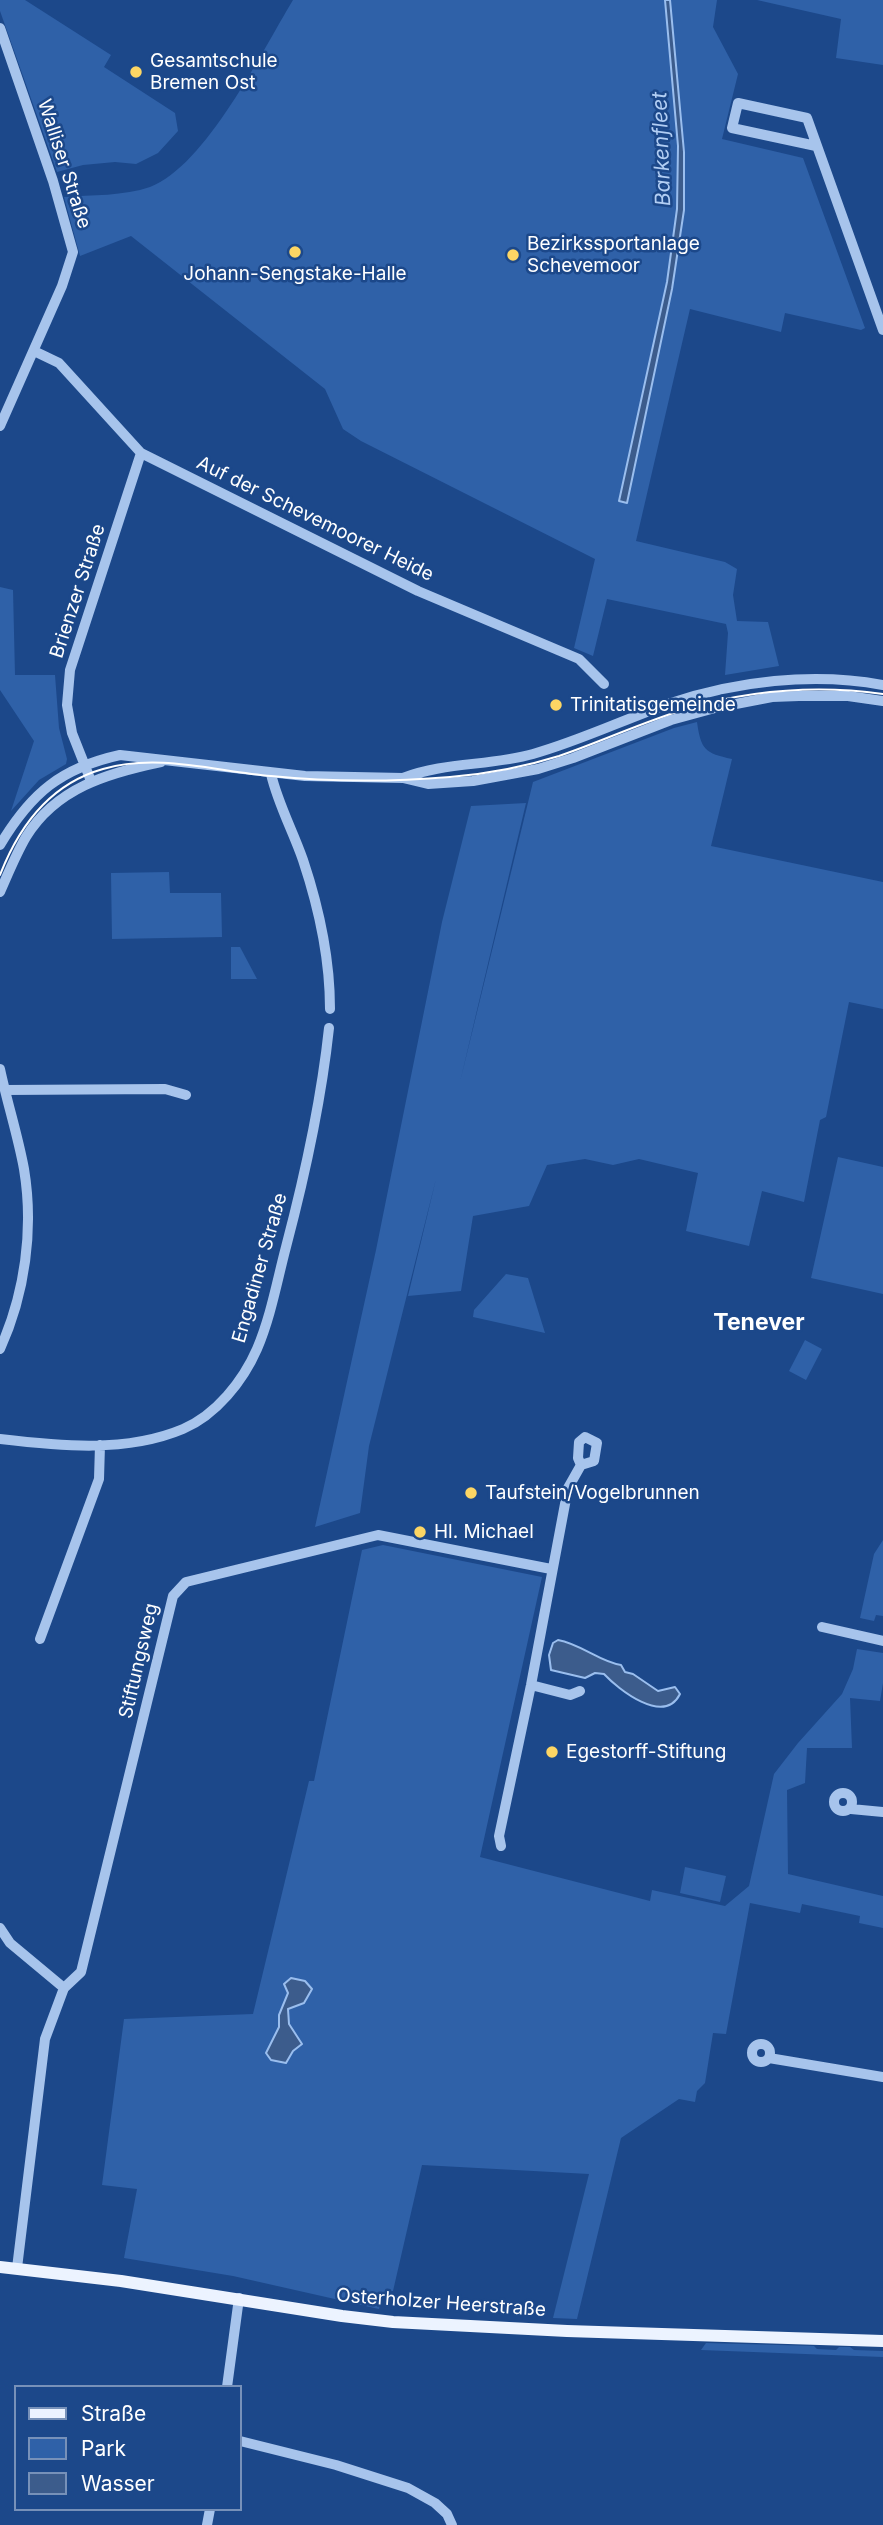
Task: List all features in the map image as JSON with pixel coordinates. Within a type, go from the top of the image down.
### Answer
[{"type":"main road","name":"Osterholzer Heerstraße","points":[[0,2266],[121,2281],[393,2322],[567,2331],[883,2341]]},
{"type":"street","name":"Walliser Straße","points":[[0,426],[65,279],[73,252],[53,181],[1,31]]},
{"type":"street","points":[[816,146],[732,128],[738,103],[807,118],[883,330]]},
{"type":"street","name":"Auf der Schevemoorer Heide","points":[[34,351],[59,363],[141,453],[418,591],[579,659],[604,684]]},
{"type":"street","name":"Brienzer Straße","points":[[91,781],[72,733],[68,705],[70,670],[141,453]]},
{"type":"street","points":[[403,778],[427,769],[468,766],[530,755],[679,701],[736,686],[794,680],[841,680],[883,685]]},
{"type":"street","points":[[0,845],[16,819],[38,794],[62,775],[84,765],[120,755],[147,756],[271,774],[403,778],[428,784],[473,781],[538,769],[671,720],[715,708],[772,697],[848,696],[883,701]]},
{"type":"street","points":[[0,892],[26,837],[40,818],[71,791],[91,781],[132,768],[167,761]]},
{"type":"street","points":[[271,774],[317,908],[330,978],[330,1009]]},
{"type":"street","name":"Engadiner Straße","points":[[0,1439],[41,1444],[130,1445],[184,1429],[222,1402],[257,1349],[269,1313],[304,1179],[319,1105],[329,1028]]},
{"type":"street","points":[[0,1069],[23,1166],[27,1241],[16,1305],[0,1349]]},
{"type":"street","points":[[5,1090],[165,1089],[186,1095]]},
{"type":"street","points":[[40,1639],[99,1479],[100,1445]]},
{"type":"street","points":[[501,1846],[499,1836],[568,1488],[581,1465]]},
{"type":"street","name":"Stiftungsweg","points":[[17,2268],[45,2039],[64,1988],[81,1972],[173,1595],[186,1582],[378,1535],[551,1569]]},
{"type":"street","points":[[822,1627],[883,1641]]},
{"type":"street","points":[[531,1685],[570,1695],[580,1690]]},
{"type":"street","points":[[851,1809],[883,1812]]},
{"type":"street","points":[[0,1928],[10,1943],[64,1988]]},
{"type":"street","points":[[769,2057],[883,2077]]},
{"type":"street","points":[[227,2385],[239,2298]]},
{"type":"street","points":[[242,2441],[408,2488],[435,2503],[447,2514],[452,2525]]},
{"type":"green space","points":[[0,0],[25,0],[111,55],[104,67],[175,113],[178,131],[158,153],[136,164],[115,162],[83,165],[57,172],[0,11]]},
{"type":"green space","points":[[293,0],[717,0],[713,27],[738,74],[722,139],[803,158],[865,328],[861,330],[785,313],[781,332],[690,309],[636,541],[725,562],[737,569],[733,595],[737,621],[768,622],[779,666],[725,675],[728,633],[726,624],[607,599],[593,656],[574,648],[595,559],[361,441],[343,429],[325,389],[131,236],[80,256],[64,197],[140,190],[171,175],[192,156],[231,105]]},
{"type":"green space","points":[[757,0],[883,0],[883,65],[836,58],[841,19]]},
{"type":"green space","points":[[0,587],[13,590],[15,675],[55,675],[59,728],[67,759],[66,764],[39,780],[11,811],[34,741],[0,690]]},
{"type":"green space","points":[[697,722],[700,739],[706,749],[732,759],[711,846],[883,882],[883,1009],[849,1002],[826,1117],[820,1120],[804,1202],[762,1191],[749,1246],[686,1231],[698,1173],[639,1159],[613,1165],[585,1159],[547,1165],[529,1206],[473,1216],[461,1291],[408,1296],[436,1179],[369,1446],[360,1513],[315,1527],[376,1250],[442,922],[471,806],[526,803],[460,1082],[533,782],[674,728]]},
{"type":"green space","points":[[169,872],[170,893],[221,893],[222,937],[112,939],[111,873]]},
{"type":"green space","points":[[231,947],[240,947],[257,979],[231,979]]},
{"type":"green space","points":[[838,1157],[883,1167],[883,1294],[811,1278]]},
{"type":"green space","points":[[506,1274],[528,1278],[545,1333],[473,1317],[474,1310]]},
{"type":"green space","points":[[805,1340],[822,1349],[806,1380],[789,1371]]},
{"type":"green space","points":[[883,1540],[883,1616],[876,1615],[874,1621],[860,1618],[874,1554]]},
{"type":"green space","points":[[383,1545],[542,1577],[480,1857],[650,1901],[652,1890],[725,1906],[749,1886],[774,1774],[842,1694],[853,1669],[857,1649],[883,1653],[880,1701],[850,1698],[852,1748],[807,1748],[805,1783],[787,1790],[788,1874],[883,1896],[883,1928],[859,1923],[860,1916],[802,1904],[800,1913],[750,1903],[726,2034],[713,2033],[705,2083],[697,2091],[695,2102],[679,2099],[621,2138],[577,2319],[553,2318],[589,2174],[422,2165],[393,2291],[383,2292],[379,2309],[233,2276],[124,2258],[137,2189],[102,2185],[124,2019],[253,2014],[309,1781],[314,1781],[362,1550]]},
{"type":"green space","points":[[685,1867],[726,1876],[720,1902],[680,1893]]},
{"type":"green space","points":[[706,2343],[814,2346],[817,2349],[836,2350],[839,2347],[850,2347],[854,2350],[883,2351],[883,2357],[701,2350]]},
{"type":"water","points":[[665,0],[670,0],[684,152],[684,210],[672,289],[627,503],[619,501],[667,282],[677,209],[678,146]]},
{"type":"water","points":[[558,1640],[621,1665],[625,1672],[633,1674],[658,1691],[675,1687],[680,1694],[673,1703],[653,1706],[630,1695],[604,1674],[595,1673],[585,1678],[551,1670],[549,1655],[553,1643]]},
{"type":"water","points":[[291,1978],[305,1981],[312,1989],[304,2003],[288,2009],[289,2024],[302,2044],[293,2051],[286,2063],[271,2060],[266,2053],[279,2027],[279,2015],[288,1993],[284,1984]]},
{"type":"tram line","points":[[0,875],[17,840],[39,809],[67,785],[103,769],[165,763],[293,778],[383,780],[450,777],[505,770],[546,760],[673,713],[737,697],[810,690],[883,694]]},
{"type":"place","name":"Gesamtschule Bremen Ost","points":[[136,72]]},
{"type":"place","name":"Johann-Sengstake-Halle","points":[[295,252]]},
{"type":"place","name":"Bezirkssportanlage Schevemoor","points":[[513,255]]},
{"type":"place","name":"Trinitatisgemeinde","points":[[556,705]]},
{"type":"place","name":"Taufstein/Vogelbrunnen","points":[[471,1493]]},
{"type":"place","name":"Hl. Michael","points":[[420,1532]]},
{"type":"place","name":"Egestorff-Stiftung","points":[[552,1752]]},
{"type":"district","name":"Tenever","points":[[759,1323]]},
{"type":"water label","name":"Barkenfleet","points":[[662,149]]}]
